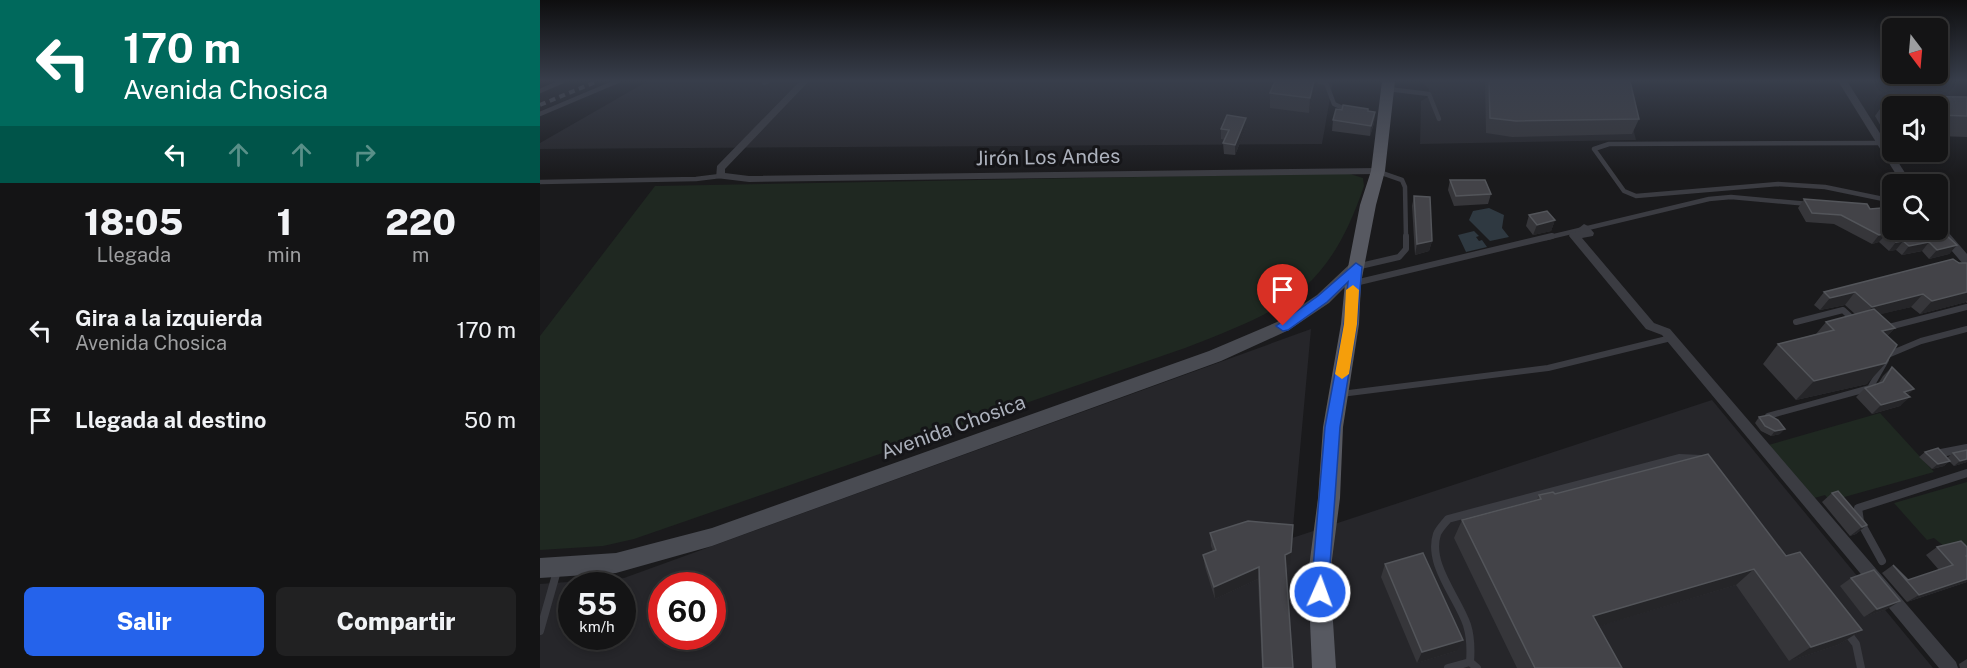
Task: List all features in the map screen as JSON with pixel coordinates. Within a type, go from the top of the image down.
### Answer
[{"type":"main road","points":[[1324,668],[1319,575],[1329,498],[1333,427],[1350,324],[1355,275],[1368,205],[1378,171],[1380,112]]},
{"type":"street","points":[[720,176],[720,168],[775,112]]},
{"type":"street","points":[[1861,112],[1900,174]]},
{"type":"street","name":"Jirón Los Andes","points":[[720,176],[749,179],[1378,171]]},
{"type":"street","points":[[1584,228],[1589,233],[1574,236],[1650,327],[1666,332],[1950,668]]},
{"type":"street","points":[[1948,238],[1965,257]]},
{"type":"street","name":"Avenida Chosica","points":[[549,567],[616,563],[712,537],[1215,356],[1283,326],[1355,275]]},
{"type":"lane","points":[[1354,112],[1361,114]]},
{"type":"lane","points":[[1436,112],[1439,119]]},
{"type":"lane","points":[[1880,143],[1609,144],[1594,149],[1624,191],[1636,196],[1729,185],[1781,185],[1830,188],[1882,199]]},
{"type":"lane","points":[[1355,275],[1399,257],[1406,249],[1405,187],[1402,180],[1378,171]]},
{"type":"lane","points":[[540,182],[696,179],[720,176]]},
{"type":"lane","points":[[1355,275],[1584,228],[1719,197],[1812,204]]},
{"type":"lane","points":[[1878,330],[1967,307]]},
{"type":"lane","points":[[1796,322],[1843,310],[1861,326],[1848,327]]},
{"type":"lane","points":[[1768,416],[1870,388],[1890,354],[1922,340],[1967,329]]},
{"type":"lane","points":[[1338,394],[1548,368],[1671,338]]},
{"type":"lane","points":[[1882,347],[1890,354]]},
{"type":"lane","points":[[1941,453],[1967,448]]},
{"type":"lane","points":[[1448,668],[1473,665],[1473,651],[1470,630],[1434,552],[1434,543],[1441,525],[1448,519],[1679,458],[1696,458],[1705,461]]},
{"type":"lane","points":[[1882,561],[1860,521],[1858,508],[1967,473]]},
{"type":"lane","points":[[540,631],[549,567]]},
{"type":"lane","points":[[1838,619],[1856,644],[1861,668]]},
{"type":"shaded area","points":[[594,112],[1328,112],[1322,144],[540,149],[540,143]]},
{"type":"shaded area","points":[[1421,112],[1629,112],[1636,140],[1420,144]]},
{"type":"shaded area","points":[[1347,173],[1363,178],[1364,186],[1350,222],[1335,251],[1318,274],[1298,292],[1276,308],[1250,322],[1185,348],[634,539],[603,546],[540,550],[540,336],[655,186]]},
{"type":"shaded area","points":[[1489,208],[1504,215],[1502,228],[1509,237],[1490,241],[1469,220],[1473,211]]},
{"type":"shaded area","points":[[1474,231],[1479,236],[1476,237],[1479,241],[1482,240],[1487,247],[1466,252],[1458,235]]},
{"type":"shaded area","points":[[1311,329],[1292,538],[1712,400],[1933,668],[540,668],[540,584],[558,583],[558,650],[636,650],[636,574]]},
{"type":"shaded area","points":[[1880,413],[1934,472],[1830,501],[1825,495],[1811,499],[1765,446]]},
{"type":"shaded area","points":[[1967,482],[1967,565],[1934,538],[1927,540],[1894,503]]},
{"type":"building","points":[[1335,112],[1375,112],[1371,126],[1333,120]]},
{"type":"building","points":[[1490,112],[1637,112],[1639,119],[1516,121],[1490,118]]},
{"type":"building","points":[[1948,112],[1967,112],[1967,116],[1948,115]]},
{"type":"building","points":[[1227,115],[1246,118],[1235,145],[1223,143],[1229,130],[1221,129]]},
{"type":"building","points":[[1450,180],[1485,180],[1491,194],[1456,196]]},
{"type":"building","points":[[1414,196],[1430,197],[1432,241],[1417,244]]},
{"type":"building","points":[[1804,199],[1867,204],[1870,209],[1882,208],[1882,234],[1879,235],[1841,215],[1812,213]]},
{"type":"building","points":[[1547,211],[1555,220],[1537,225],[1529,215]]},
{"type":"building","points":[[1948,237],[1957,245],[1937,250],[1929,242],[1909,246],[1903,241],[1894,240],[1948,240]]},
{"type":"building","points":[[1953,259],[1959,263],[1967,263],[1967,292],[1932,301],[1923,294],[1872,307],[1855,292],[1830,298],[1824,292]]},
{"type":"building","points":[[1874,309],[1895,328],[1882,331],[1897,345],[1886,363],[1814,381],[1778,344],[1834,330],[1826,322]]},
{"type":"building","points":[[1892,367],[1914,389],[1904,392],[1910,397],[1881,405],[1865,388],[1883,382]]},
{"type":"building","points":[[1769,415],[1778,420],[1785,429],[1775,431],[1765,426],[1759,417]]},
{"type":"building","points":[[1938,448],[1950,461],[1938,464],[1925,452]]},
{"type":"building","points":[[1967,450],[1967,459],[1960,461],[1953,453]]},
{"type":"building","points":[[1708,454],[1786,556],[1800,552],[1862,630],[1811,647],[1754,569],[1593,616],[1622,668],[1535,668],[1462,520],[1541,499],[1539,495],[1553,492],[1555,494]]},
{"type":"building","points":[[1838,491],[1867,525],[1862,527],[1832,493]]},
{"type":"building","points":[[1248,521],[1293,525],[1291,552],[1285,555],[1293,668],[1263,668],[1259,567],[1214,587],[1203,555],[1216,550],[1210,533]]},
{"type":"building","points":[[1961,541],[1967,547],[1967,579],[1919,595],[1893,565],[1908,580],[1953,565],[1937,547]]},
{"type":"building","points":[[1423,553],[1463,640],[1422,652],[1385,564]]},
{"type":"building","points":[[1874,570],[1900,601],[1877,609],[1851,578]]},
{"type":"slow traffic","points":[[1342,374],[1353,290]]},
{"type":"route","points":[[1283,326],[1323,299],[1356,267],[1350,324],[1333,427],[1329,498],[1319,575],[1320,592]]}]
